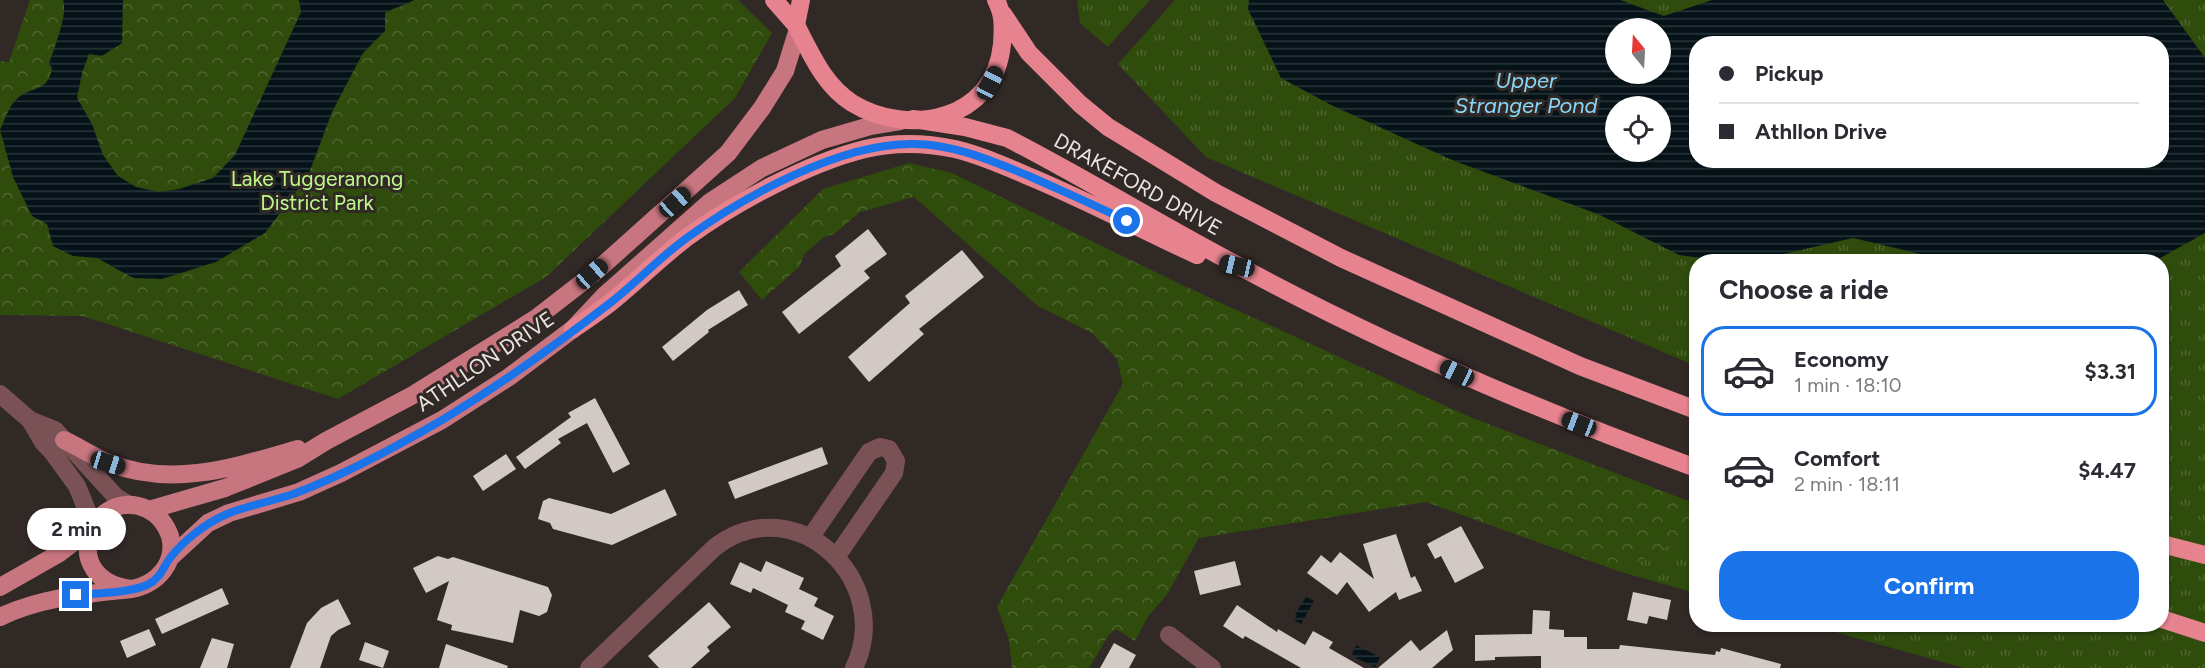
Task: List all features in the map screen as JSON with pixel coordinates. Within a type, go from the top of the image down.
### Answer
[{"type":"highway","points":[[774,0],[797,27],[826,78],[843,95],[852,103],[866,109],[907,120],[935,118],[968,106],[990,83],[997,70],[1001,48],[1001,6]]},
{"type":"highway","points":[[797,27],[801,0]]},
{"type":"highway","name":"DRAKEFORD DRIVE","points":[[1001,6],[1029,53],[1080,104],[1108,127],[1216,193],[1341,258],[1580,366],[1689,407]]},
{"type":"highway","name":"DRAKEFORD DRIVE","points":[[907,120],[965,127],[1007,138],[1237,266],[1355,326],[1477,382],[1689,465]]},
{"type":"highway","points":[[573,329],[611,302],[686,238],[727,210],[826,163],[866,149],[892,145],[936,146],[958,150],[992,161],[1088,202],[1202,258],[1237,266]]},
{"type":"highway","points":[[2169,546],[2205,555]]},
{"type":"highway","points":[[2169,621],[2205,633]]},
{"type":"main road","name":"ATHLLON DRIVE","points":[[149,510],[225,488],[326,441],[413,395],[536,320],[644,230],[728,153],[748,128],[784,71],[797,27]]},
{"type":"main road","name":"ATHLLON DRIVE","points":[[0,616],[33,603],[62,596],[132,589],[151,583],[165,569],[169,559],[208,523],[229,513],[311,487],[341,473],[442,420],[509,377],[573,329],[613,288],[710,202],[762,168],[822,140],[870,126],[907,120]]},
{"type":"main road","points":[[64,440],[108,463],[141,473],[170,476],[200,474],[295,455]]},
{"type":"main road","points":[[0,587],[58,554],[92,527],[102,515],[115,507],[129,505],[149,510],[164,523],[171,540],[169,559]]},
{"type":"main road","points":[[92,527],[87,542],[88,557],[94,570],[104,581],[117,587],[132,589]]},
{"type":"street","points":[[0,394],[30,420],[43,442],[77,486],[92,527]]},
{"type":"street","points":[[30,420],[55,430],[116,497],[129,505]]},
{"type":"street","points":[[810,538],[869,452],[880,447],[889,449],[896,460],[894,473],[837,556]]},
{"type":"street","points":[[589,668],[725,540],[748,530],[772,527],[797,532],[837,556],[854,582],[861,601],[865,631],[854,668]]},
{"type":"street","points":[[1169,635],[1212,668]]},
{"type":"green space","name":"Lake Tuggeranong District Park","points":[[30,0],[738,0],[772,33],[735,98],[546,277],[338,399],[83,316],[0,315],[0,61],[9,62]]},
{"type":"green space","points":[[1077,0],[1150,0],[1108,47],[1080,23]]},
{"type":"green space","points":[[1175,0],[2205,0],[2205,668],[1964,668],[1835,632],[2169,632],[2169,254],[1689,254],[1689,363],[1206,157],[1118,64]]},
{"type":"green space","points":[[909,163],[952,173],[1182,285],[1470,417],[1689,501],[1689,533],[1621,572],[1426,502],[1199,538],[1166,596],[1149,615],[1135,641],[1116,629],[1108,636],[1089,668],[1012,668],[1009,640],[997,607],[1123,384],[1117,359],[1092,333],[1038,306],[914,197],[860,212],[834,234],[824,237],[804,254],[800,266],[762,300],[739,272],[823,189]]},
{"type":"green space","points":[[1689,533],[1689,591],[1621,572]]},
{"type":"water","points":[[63,0],[123,0],[122,43],[102,56],[89,54],[77,98],[92,124],[103,155],[118,176],[136,187],[159,192],[179,189],[213,178],[235,155],[301,12],[299,0],[414,0],[385,13],[385,31],[363,53],[332,112],[308,176],[265,233],[216,262],[162,279],[133,278],[97,258],[73,256],[53,246],[47,224],[32,216],[13,177],[0,130],[16,100],[43,85],[50,76],[52,68],[49,64],[64,15]]},
{"type":"water","name":"Upper Stranger Pond","points":[[1249,0],[1620,0],[1664,16],[1712,0],[2163,0],[2205,58],[2205,233],[2168,254],[1920,254],[1853,238],[1783,254],[1679,255],[1600,215],[1452,160],[1331,105],[1281,78],[1248,9]]},
{"type":"water","points":[[1306,597],[1314,601],[1301,624],[1294,620],[1297,615],[1295,614]]},
{"type":"water","points":[[1356,645],[1380,657],[1375,667],[1352,654]]},
{"type":"building","points":[[868,229],[887,254],[864,271],[870,278],[799,334],[782,312],[841,266],[835,256]]},
{"type":"building","points":[[962,250],[984,277],[919,329],[924,334],[869,382],[848,357],[910,303],[905,296]]},
{"type":"building","points":[[739,290],[748,305],[708,330],[709,332],[673,361],[662,347],[707,310]]},
{"type":"building","points":[[595,398],[630,464],[613,473],[587,423],[558,439],[561,443],[525,469],[516,457],[571,417],[568,413]]},
{"type":"building","points":[[822,447],[828,464],[735,499],[728,482]]},
{"type":"building","points":[[506,454],[516,469],[483,491],[473,476]]},
{"type":"building","points":[[665,489],[677,515],[612,545],[553,529],[550,523],[538,519],[543,501],[549,498],[611,514]]},
{"type":"building","points":[[1461,526],[1484,568],[1455,583],[1441,556],[1435,559],[1427,544]]},
{"type":"building","points":[[1396,534],[1411,578],[1415,576],[1422,591],[1399,600],[1396,592],[1369,612],[1347,582],[1337,595],[1307,573],[1321,555],[1331,563],[1340,552],[1374,579],[1363,544]]},
{"type":"building","points":[[438,556],[448,559],[453,557],[548,587],[552,595],[547,612],[539,616],[520,610],[513,643],[451,630],[452,625],[437,620],[449,581],[426,593],[413,568]]},
{"type":"building","points":[[766,561],[804,578],[799,589],[818,598],[814,606],[834,616],[823,640],[801,629],[805,621],[785,612],[788,605],[753,588],[751,593],[730,584],[740,562],[761,572]]},
{"type":"building","points":[[1235,561],[1241,585],[1200,595],[1194,571]]},
{"type":"building","points":[[222,588],[229,604],[162,634],[155,619]]},
{"type":"building","points":[[1633,592],[1671,600],[1667,620],[1649,616],[1647,624],[1627,620]]},
{"type":"building","points":[[338,599],[351,624],[331,636],[320,668],[290,668],[307,623],[321,608]]},
{"type":"building","points":[[709,602],[731,627],[707,647],[710,651],[691,668],[659,668],[648,656]]},
{"type":"building","points":[[1237,605],[1277,632],[1278,629],[1305,645],[1313,631],[1333,642],[1329,648],[1364,668],[1301,668],[1245,636],[1243,639],[1223,626]]},
{"type":"building","points":[[1533,610],[1550,611],[1549,629],[1564,630],[1564,637],[1587,637],[1587,649],[1619,649],[1620,645],[1715,655],[1716,651],[1720,652],[1721,648],[1781,664],[1780,668],[1541,668],[1541,656],[1495,657],[1495,660],[1475,661],[1475,635],[1532,634]]},
{"type":"building","points":[[149,629],[156,645],[127,658],[120,641]]},
{"type":"building","points":[[1447,630],[1453,650],[1432,668],[1378,668],[1411,640],[1420,651]]},
{"type":"building","points":[[212,638],[234,644],[227,668],[200,668]]},
{"type":"building","points":[[365,642],[389,651],[383,668],[359,660]]},
{"type":"building","points":[[1114,643],[1136,655],[1129,668],[1100,668]]},
{"type":"building","points":[[446,644],[508,666],[507,668],[439,668]]},
{"type":"route","points":[[76,595],[132,589],[151,583],[165,569],[169,559],[208,523],[229,513],[311,487],[392,448],[442,420],[509,377],[611,302],[686,238],[727,210],[772,187],[846,155],[866,149],[914,144],[958,150],[992,161],[1127,221]]}]
